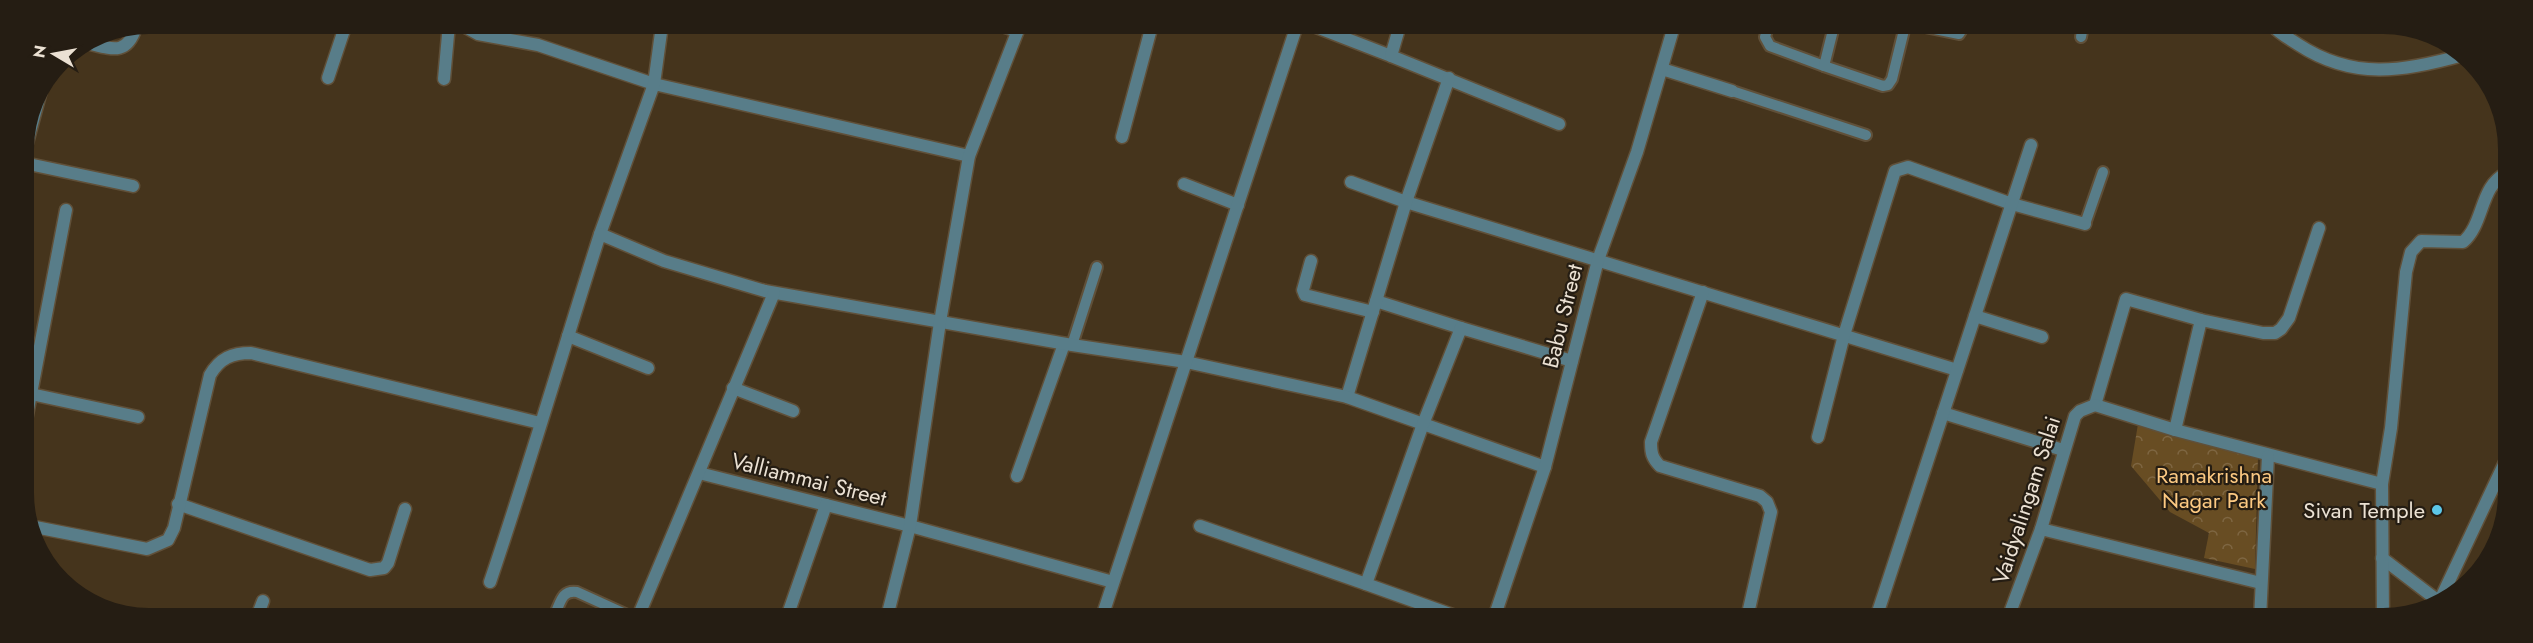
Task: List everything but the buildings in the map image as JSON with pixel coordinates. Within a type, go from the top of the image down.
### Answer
[{"type":"street","points":[[1105,608],[1294,34]]},
{"type":"street","points":[[1336,34],[1559,124]]},
{"type":"street","points":[[1392,56],[1398,34]]},
{"type":"street","name":"Babu Street","points":[[1497,608],[1545,467],[1598,260],[1637,152],[1672,34]]},
{"type":"street","points":[[2285,34],[2314,54],[2342,66],[2369,70],[2391,69],[2452,57]]},
{"type":"street","points":[[328,78],[342,35]]},
{"type":"street","points":[[444,79],[447,35]]},
{"type":"street","points":[[483,35],[538,45],[654,84],[969,156]]},
{"type":"street","points":[[490,582],[528,468],[600,234],[654,84],[661,35]]},
{"type":"street","points":[[889,608],[910,526],[940,322],[969,156],[1016,35]]},
{"type":"street","points":[[1122,137],[1149,35]]},
{"type":"street","points":[[100,46],[121,48],[127,45],[134,36]]},
{"type":"street","points":[[1662,69],[1732,91]]},
{"type":"street","points":[[1347,397],[1406,202],[1449,78]]},
{"type":"street","points":[[1879,608],[2031,145]]},
{"type":"street","points":[[35,165],[133,186]]},
{"type":"street","points":[[1818,437],[1844,335],[1895,171],[1908,167],[2012,204],[2085,224]]},
{"type":"street","points":[[2383,608],[2382,484],[2391,428],[2401,307],[2411,252],[2421,241],[2463,242],[2477,225],[2491,187],[2498,178]]},
{"type":"street","points":[[1351,182],[1406,202],[1957,370]]},
{"type":"street","points":[[1184,184],[1238,205]]},
{"type":"street","points":[[34,376],[66,210]]},
{"type":"street","points":[[2319,228],[2289,318],[2275,333],[2263,333],[2201,320],[2126,299],[2095,405],[2268,456],[2382,484]]},
{"type":"street","points":[[600,234],[664,261],[774,293],[1068,345],[1186,362],[1347,397],[1545,467]]},
{"type":"street","points":[[1311,261],[1304,290],[1305,295],[1375,306],[1461,328],[1572,361]]},
{"type":"street","points":[[1703,292],[1651,442],[1652,458],[1660,466],[1760,496],[1767,502],[1771,512],[1749,608]]},
{"type":"street","points":[[642,608],[774,293]]},
{"type":"street","points":[[1975,316],[2042,337]]},
{"type":"street","points":[[2175,430],[2201,320]]},
{"type":"street","points":[[1366,584],[1423,423],[1461,328]]},
{"type":"street","points":[[568,336],[648,368]]},
{"type":"street","points":[[1017,476],[1068,345]]},
{"type":"street","points":[[40,528],[147,549],[168,540],[174,528],[210,375],[216,364],[236,353],[251,353],[540,423]]},
{"type":"street","points":[[733,388],[793,411]]},
{"type":"street","points":[[34,395],[138,417]]},
{"type":"street","name":"Vaidyalingam Salai","points":[[2012,608],[2041,529],[2075,416],[2080,411],[2095,405]]},
{"type":"street","points":[[1943,413],[2063,450]]},
{"type":"street","points":[[2260,608],[2268,456]]},
{"type":"street","name":"Valliammai Street","points":[[699,472],[910,526],[1113,582]]},
{"type":"street","points":[[2442,592],[2498,475]]},
{"type":"street","points":[[178,504],[370,570],[384,568],[388,563],[405,509]]},
{"type":"street","points":[[790,608],[826,505]]},
{"type":"street","points":[[1200,526],[1433,608]]},
{"type":"street","points":[[2041,529],[2261,583]]},
{"type":"street","points":[[2382,558],[2435,596]]},
{"type":"street","points":[[260,608],[263,601]]},
{"type":"lane","points":[[1766,34],[1770,46],[1878,85],[1888,85],[1892,80],[1903,34]]},
{"type":"lane","points":[[1824,66],[1832,34]]},
{"type":"lane","points":[[1732,91],[1866,135]]},
{"type":"lane","points":[[2085,224],[2103,172]]},
{"type":"lane","points":[[1068,345],[1097,267]]},
{"type":"lane","points":[[558,608],[563,595],[570,591],[612,608]]},
{"type":"green space","name":"Ramakrishna Nagar Park","points":[[2138,424],[2258,456],[2255,569],[2204,558],[2209,533],[2170,512],[2131,466]]},
{"type":"place","name":"Sivan Temple","points":[[2437,510]]}]
